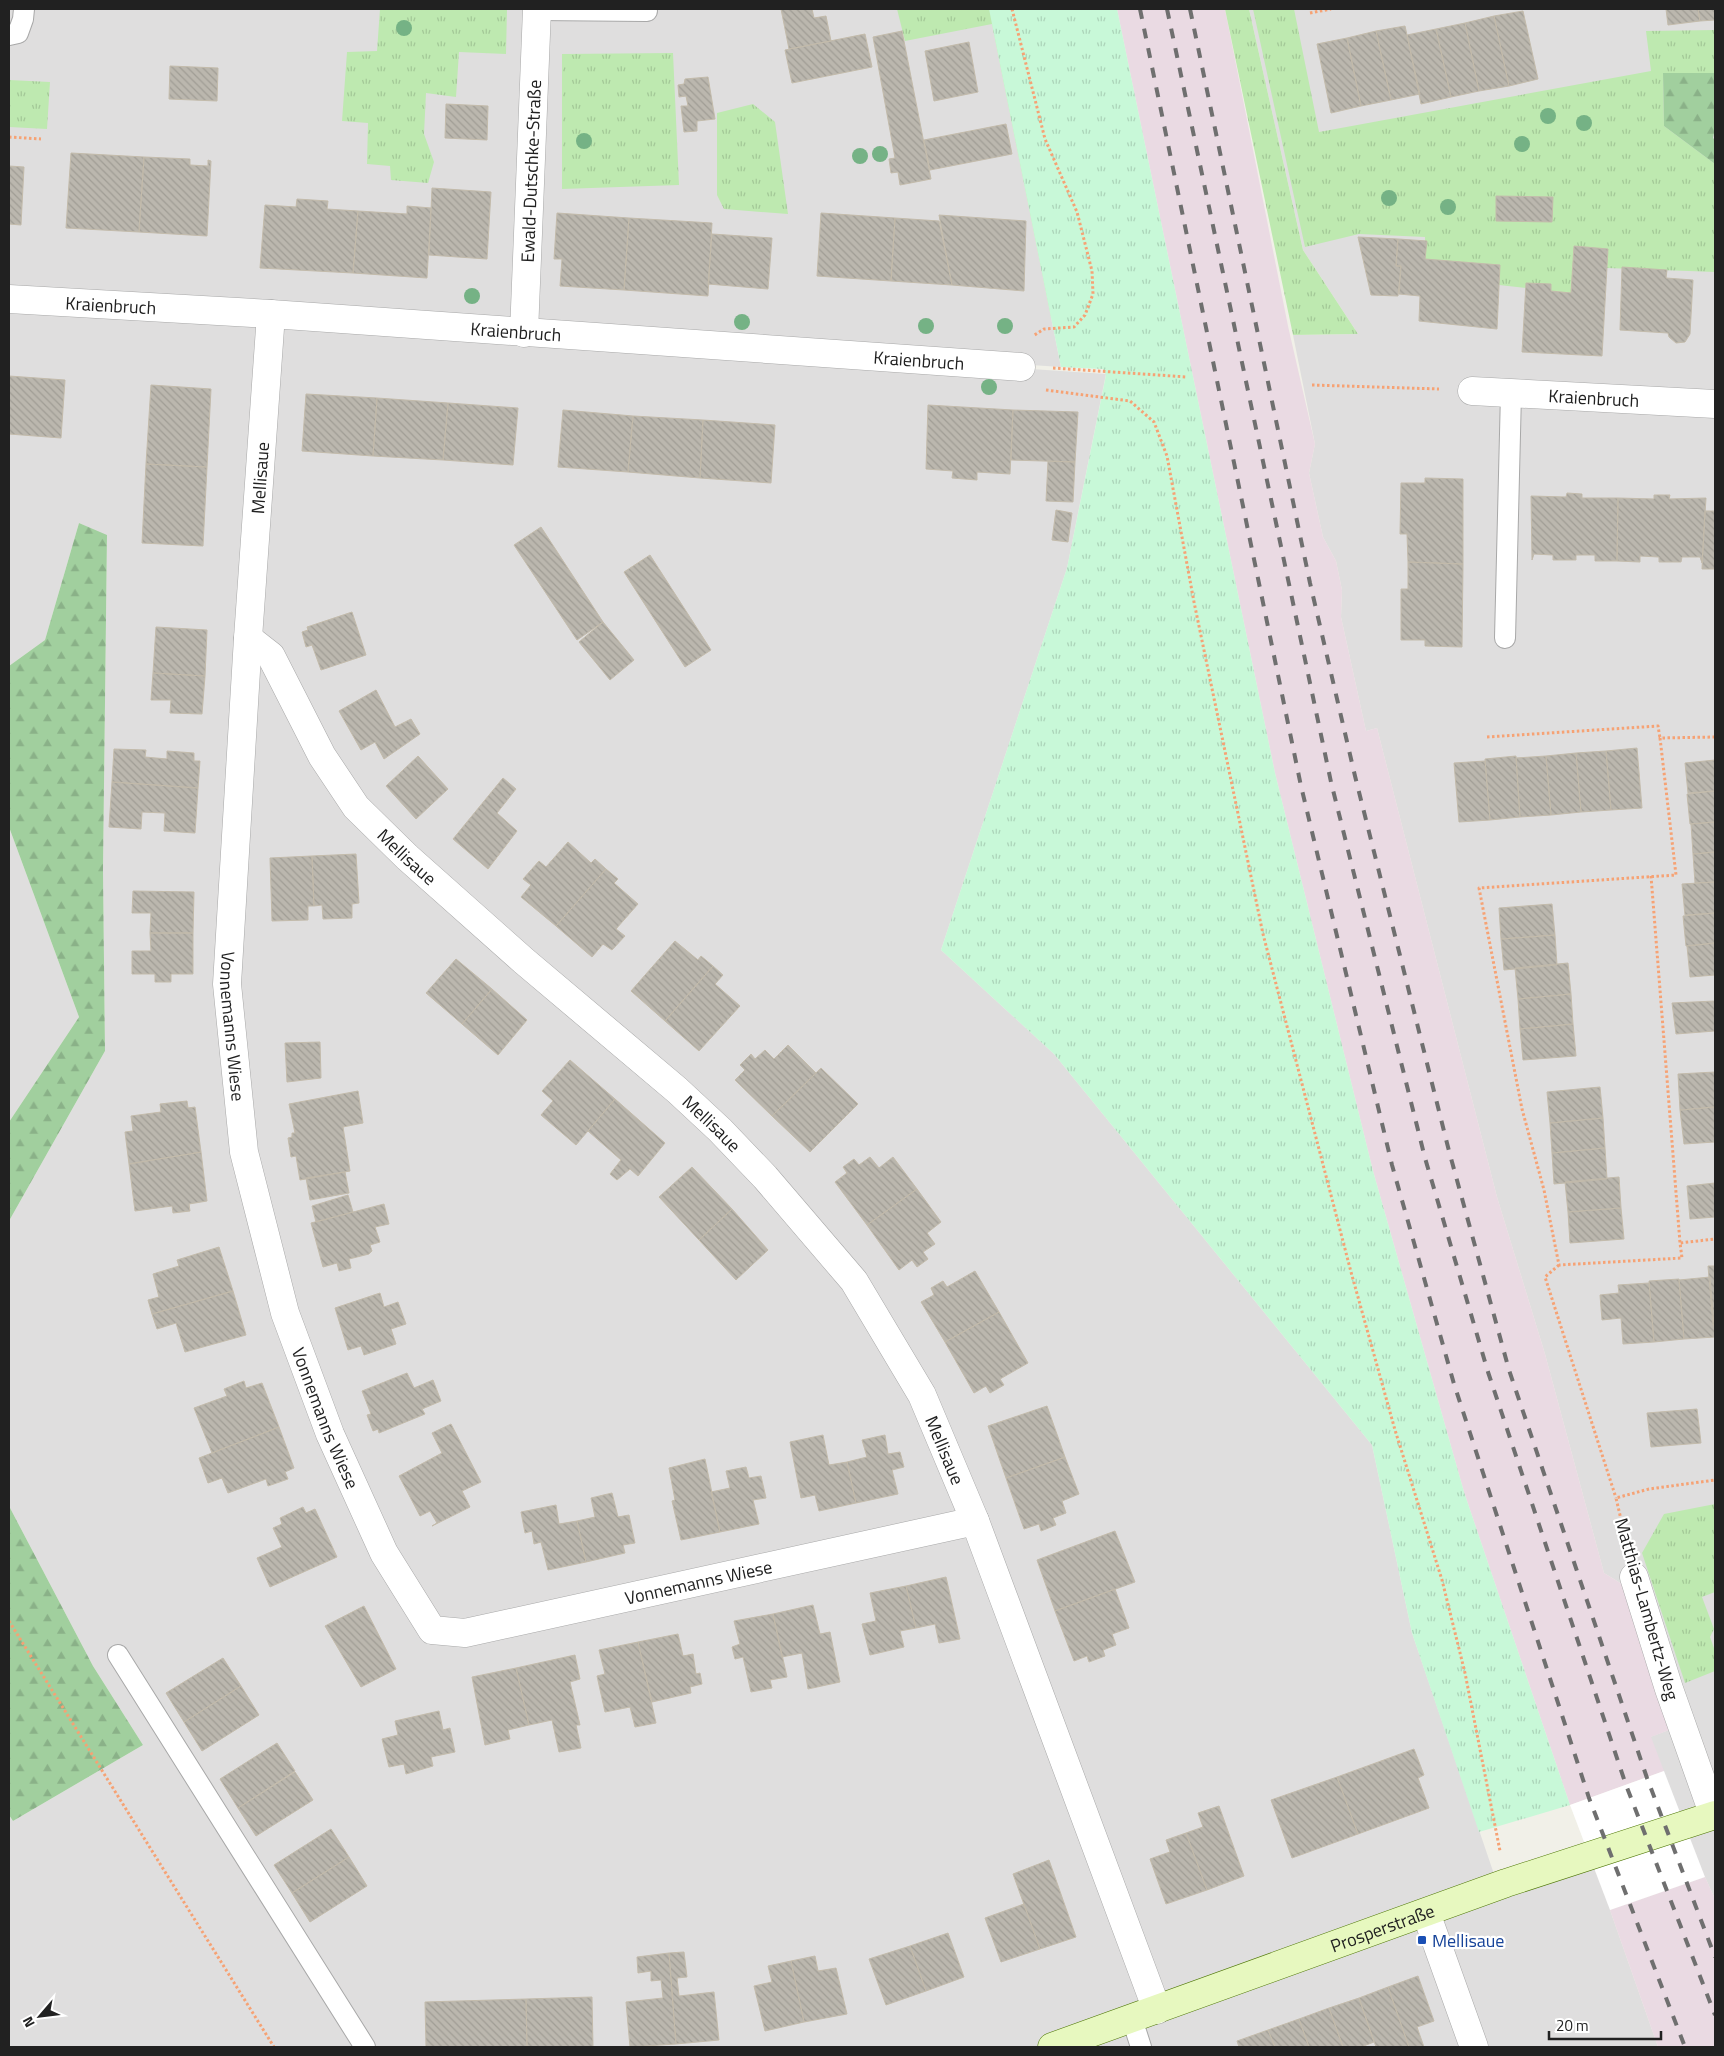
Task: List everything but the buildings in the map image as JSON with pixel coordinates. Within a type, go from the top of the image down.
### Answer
[{"type":"main road","name":"Prosperstraße","points":[[1057,2046],[1506,1883],[1715,1816]]},
{"type":"street","name":"Ewald-Dutschke-Straße","points":[[524,333],[537,9]]},
{"type":"street","name":"Kraienbruch","points":[[9,299],[271,314],[1021,367]]},
{"type":"street","name":"Mellisaue","points":[[271,314],[248,638],[271,656],[322,756],[356,807],[414,864],[677,1090],[720,1130],[765,1176],[854,1281],[922,1395],[975,1521],[1144,2014]]},
{"type":"street","name":"Kraienbruch","points":[[1472,391],[1715,404]]},
{"type":"street","name":"Vonnemanns Wiese","points":[[248,638],[227,984],[244,1152],[285,1313],[330,1434],[384,1553],[432,1630],[465,1633],[975,1521]]},
{"type":"street","name":"Matthias-Lambertz-Weg","points":[[1634,1578],[1669,1689],[1715,1816]]},
{"type":"street","points":[[1426,1913],[1474,2047]]},
{"type":"lane","points":[[9,35],[18,33],[23,20],[24,9]]},
{"type":"lane","points":[[537,9],[647,11]]},
{"type":"lane","points":[[1504,638],[1511,393]]},
{"type":"lane","points":[[118,1655],[365,2047]]},
{"type":"lane","points":[[1141,2047],[1144,2014]]},
{"type":"path","points":[[1012,9],[1045,139],[1077,212],[1092,271],[1092,294],[1085,315],[1074,327],[1066,328]]},
{"type":"path","points":[[1310,13],[1331,9]]},
{"type":"path","points":[[9,138],[41,140]]},
{"type":"path","points":[[1060,369],[1188,378]]},
{"type":"path","points":[[1312,385],[1443,389]]},
{"type":"path","points":[[1040,389],[1130,401],[1154,422],[1167,456],[1194,602],[1263,934],[1351,1272],[1395,1430],[1442,1580],[1465,1673],[1506,1883]]},
{"type":"path","points":[[1486,738],[1658,726],[1660,738],[1676,875],[1478,888],[1522,1109],[1544,1190],[1559,1265]]},
{"type":"path","points":[[1660,738],[1715,737]]},
{"type":"path","points":[[1616,1498],[1545,1277],[1559,1265],[1682,1258],[1651,876]]},
{"type":"path","points":[[1680,1243],[1715,1239]]},
{"type":"path","name":"Matthias-Lambertz-Weg","points":[[1634,1578],[1616,1498],[1649,1489],[1715,1480]]},
{"type":"path","points":[[9,1621],[274,2047]]},
{"type":"shaded area","points":[[9,9],[989,9],[1061,367],[9,296]]},
{"type":"shaded area","points":[[1117,9],[1225,9],[1288,326],[1315,444],[1309,473],[1323,537],[1336,561],[1342,590],[1341,617],[1366,731],[1377,728],[1497,1197],[1545,1354],[1604,1573],[1622,1584],[1671,1721],[1669,1730],[1651,1737],[1664,1771],[1570,1805],[1464,1492],[1373,1171],[1275,773]]},
{"type":"shaded area","points":[[1249,9],[1715,9],[1715,1814],[1684,1825],[1650,1737],[1669,1730],[1622,1584],[1604,1573],[1545,1354],[1497,1197],[1377,728],[1366,731],[1341,617],[1342,590],[1336,561],[1323,537],[1309,473],[1315,444],[1293,335],[1358,334],[1303,250]]},
{"type":"shaded area","points":[[9,301],[1106,374],[1067,568],[941,950],[1054,1054],[1372,1445],[1412,1633],[1496,1880],[1715,1816],[1715,1899],[1705,1877],[1610,1910],[1658,2047],[9,2047],[9,1815],[13,1821],[143,1745],[93,1666],[9,1506],[9,1221],[105,1051],[103,870],[107,536],[79,523],[45,640],[9,666]]},
{"type":"shaded area","points":[[9,827],[79,1017],[9,1122]]},
{"type":"shaded area","points":[[1705,1877],[1715,1899],[1715,2047],[1658,2047],[1610,1910]]},
{"type":"green space","points":[[380,9],[507,9],[506,54],[459,52],[456,97],[426,93],[424,134],[434,162],[428,183],[391,180],[390,166],[367,164],[368,123],[342,121],[347,52],[377,51]]},
{"type":"green space","points":[[897,9],[1005,9],[1052,322],[992,24],[905,41]]},
{"type":"green space","points":[[989,9],[1117,9],[1275,773],[1373,1171],[1464,1492],[1570,1805],[1479,1832],[1412,1633],[1372,1445],[1054,1054],[941,950],[1067,568],[1106,375],[1103,369],[1061,367]]},
{"type":"green space","points":[[1225,9],[1249,9],[1303,250],[1358,334],[1293,335]]},
{"type":"green space","points":[[1253,9],[1294,9],[1319,132],[1651,71],[1646,31],[1715,30],[1715,73],[1663,73],[1664,126],[1715,164],[1715,272],[1607,268],[1608,249],[1574,246],[1571,293],[1499,285],[1500,265],[1425,259],[1425,237],[1359,234],[1305,247]]},
{"type":"green space","points":[[673,53],[679,185],[562,189],[562,54]]},
{"type":"green space","points":[[1663,73],[1715,73],[1715,128],[1713,138],[1715,140],[1715,164],[1664,126]]},
{"type":"green space","points":[[9,80],[50,82],[47,129],[9,127]]},
{"type":"green space","points":[[753,104],[775,122],[788,214],[724,209],[717,195],[717,113]]},
{"type":"green space","points":[[79,523],[107,535],[103,870],[105,1051],[9,1221],[9,1122],[79,1017],[9,827],[9,666],[45,640]]},
{"type":"green space","points":[[1715,1504],[1715,1592],[1702,1597],[1714,1629],[1710,1637],[1715,1651],[1715,1671],[1685,1683],[1642,1553],[1664,1514]]},
{"type":"green space","points":[[9,1506],[93,1666],[143,1745],[13,1821],[9,1815]]},
{"type":"pier","points":[[1664,1771],[1705,1877],[1610,1910],[1570,1805]]},
{"type":"railway","points":[[1140,9],[1301,786],[1392,1165],[1454,1384],[1589,1798],[1685,2047]]},
{"type":"railway","points":[[1167,9],[1331,782],[1425,1158],[1488,1372],[1626,1785],[1715,2015]]},
{"type":"railway","points":[[1190,9],[1310,583],[1355,776],[1449,1151],[1509,1370],[1647,1778],[1715,1957]]},
{"type":"place","name":"Mellisaue","points":[[1422,1940]]}]
